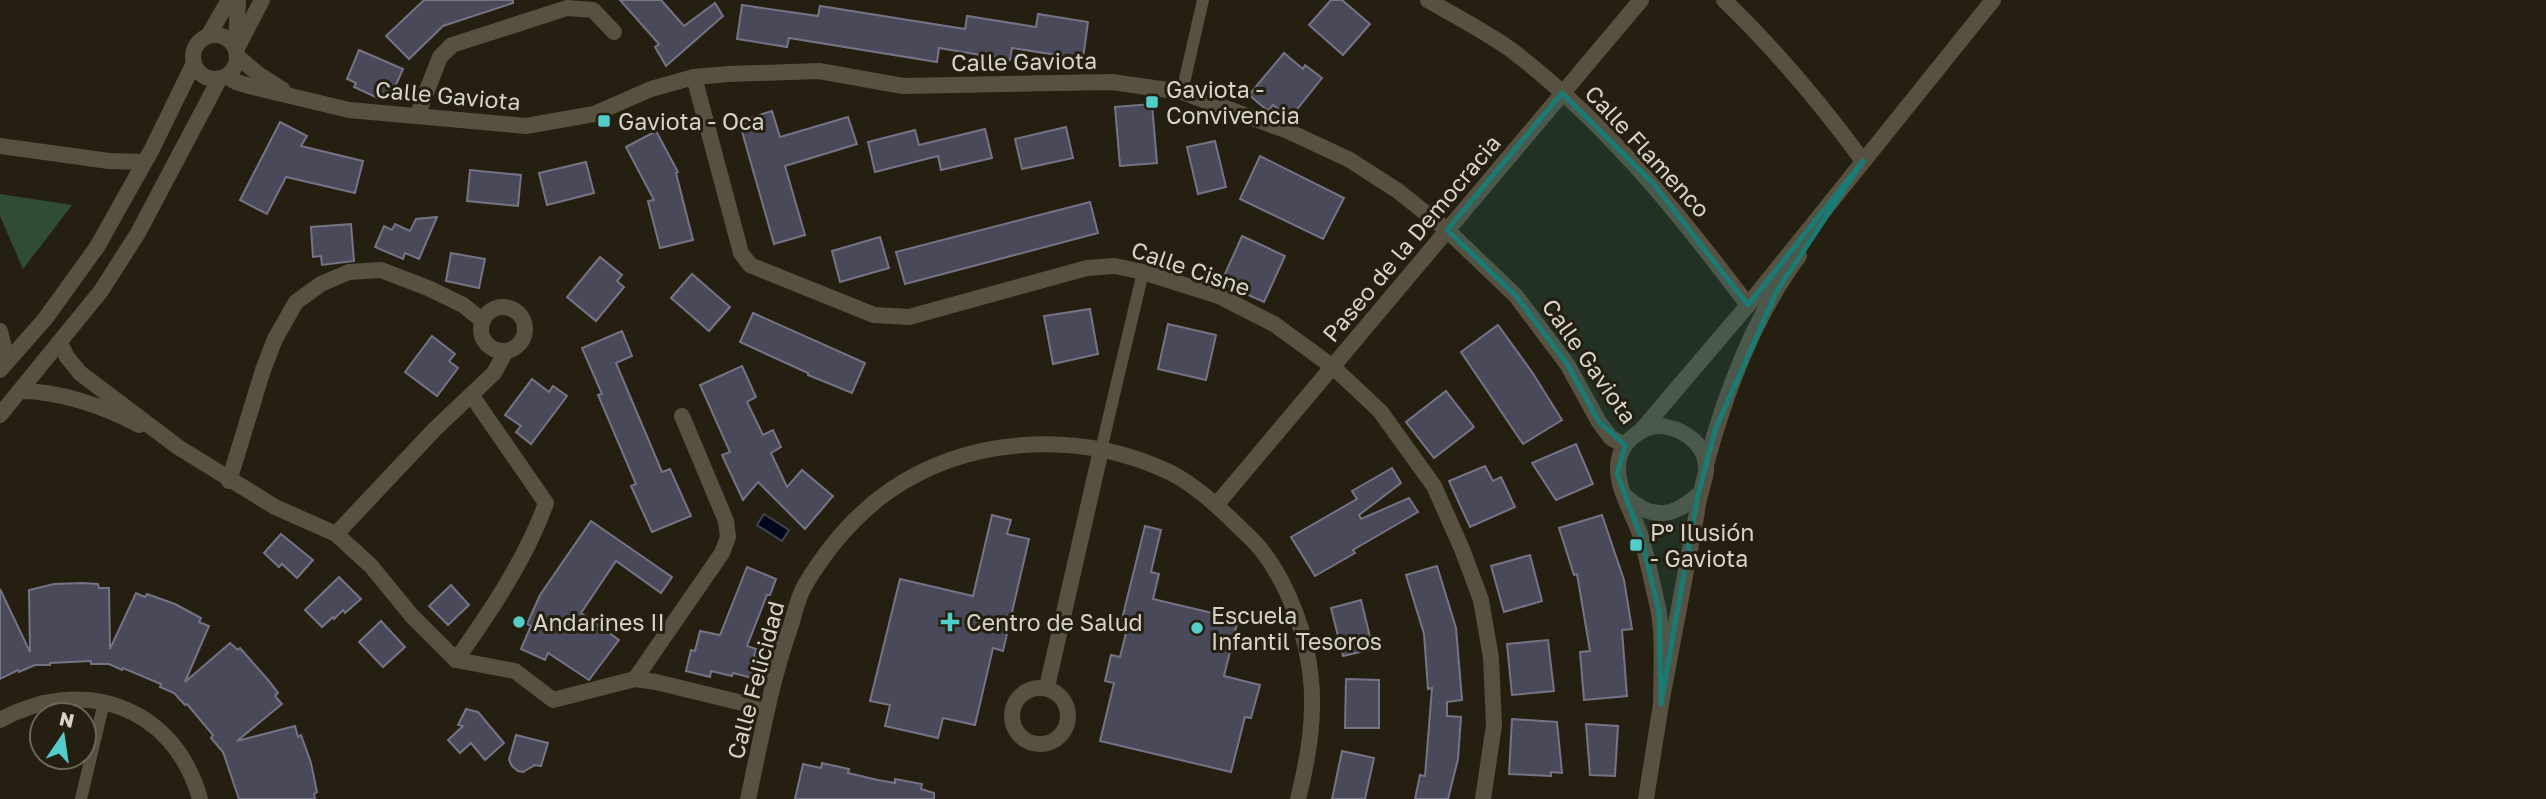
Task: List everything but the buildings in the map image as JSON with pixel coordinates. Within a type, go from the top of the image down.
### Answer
[{"type":"street","points":[[2,368],[45,319],[97,247],[194,63],[196,47],[208,36],[229,0]]},
{"type":"street","points":[[0,415],[101,291],[138,233],[223,77],[234,67],[239,0]]},
{"type":"street","points":[[236,53],[262,0]]},
{"type":"street","points":[[1182,92],[1203,0]]},
{"type":"street","name":"Calle Flamenco","points":[[1428,0],[1508,48],[1606,133],[1653,183],[1748,305]]},
{"type":"street","name":"Paseo de la Democracia","points":[[1217,504],[1641,0]]},
{"type":"street","points":[[1724,0],[1806,89],[1863,161]]},
{"type":"street","points":[[1970,0],[1981,14]]},
{"type":"street","points":[[1661,704],[1662,639],[1658,612],[1642,540],[1617,474],[1619,457],[1625,445],[1640,432],[1748,305],[1993,0]]},
{"type":"street","points":[[417,116],[440,57],[452,45],[567,8],[593,10],[614,32]]},
{"type":"street","points":[[208,36],[225,37],[236,53]]},
{"type":"street","name":"Calle Gaviota","points":[[236,53],[258,74],[294,97]]},
{"type":"street","points":[[194,63],[207,77],[223,77]]},
{"type":"street","name":"Calle Gaviota","points":[[223,77],[349,110],[526,126],[594,114],[651,89],[694,77],[818,71],[903,86],[1112,82],[1182,92],[1288,131],[1350,160],[1398,191],[1447,230],[1516,296],[1567,364],[1599,422],[1611,438],[1625,445]]},
{"type":"street","name":"Calle Cisne","points":[[694,77],[741,253],[750,265],[874,315],[909,317],[1087,268],[1115,266],[1219,296],[1274,324],[1333,366],[1380,411],[1434,486],[1481,600],[1492,658],[1494,725],[1483,799]]},
{"type":"street","points":[[0,146],[109,161],[144,162]]},
{"type":"street","points":[[1716,428],[1746,349],[1791,265],[1863,161]]},
{"type":"street","points":[[229,481],[275,339],[296,302],[321,284],[349,272],[380,270],[463,305],[482,321]]},
{"type":"street","points":[[1047,687],[1143,272]]},
{"type":"street","points":[[1646,799],[1698,495],[1706,472],[1726,379],[1744,332],[1748,305]]},
{"type":"street","points":[[336,534],[435,429],[494,373],[506,351],[519,344],[523,337],[524,323],[512,309],[504,307],[492,310],[482,321],[481,328],[484,340],[495,350],[506,351]]},
{"type":"street","points":[[0,331],[4,348],[2,368]]},
{"type":"street","points":[[60,343],[80,373],[178,447],[275,507],[336,534],[371,566],[412,616],[456,660],[515,671],[553,700],[635,680],[656,682],[767,709]]},
{"type":"street","points":[[20,391],[39,391],[93,405],[134,422],[178,447]]},
{"type":"street","points":[[456,660],[478,629],[535,532],[546,503],[472,396]]},
{"type":"street","points":[[635,680],[722,553],[728,537],[726,521],[682,416]]},
{"type":"street","points":[[1640,432],[1650,427],[1663,426],[1680,430],[1699,446],[1706,466]]},
{"type":"street","name":"Calle Felicidad","points":[[748,799],[777,667],[803,587],[828,551],[861,514],[889,491],[928,469],[977,452],[1019,444],[1058,444],[1101,450],[1168,471],[1217,504],[1263,551],[1279,579],[1304,641],[1311,678],[1312,728],[1298,799]]},
{"type":"street","points":[[1626,497],[1650,513],[1667,514],[1683,509],[1698,495]]},
{"type":"street","points":[[0,720],[45,701],[67,698],[122,707],[145,719],[167,738],[184,761],[200,799]]},
{"type":"street","points":[[81,799],[104,702]]},
{"type":"highlighted area","points":[[1562,93],[1653,183],[1748,305],[1863,161],[1777,291],[1716,428],[1698,495],[1661,704],[1659,612],[1642,540],[1617,474],[1625,445],[1599,422],[1567,364],[1516,296],[1447,230]]},
{"type":"green space","points":[[0,194],[72,205],[23,269],[0,216]]},
{"type":"water","points":[[764,514],[789,530],[782,541],[757,525]]},
{"type":"place","name":"Gaviota - Convivencia","points":[[1152,102]]},
{"type":"place","name":"Gaviota - Oca","points":[[604,121]]},
{"type":"place","name":"Pº Ilusión - Gaviota","points":[[1636,545]]},
{"type":"place","name":"Andarines II","points":[[519,622]]},
{"type":"place","name":"Centro de Salud","points":[[950,622]]},
{"type":"place","name":"Escuela Infantil Tesoros","points":[[1197,628]]}]
